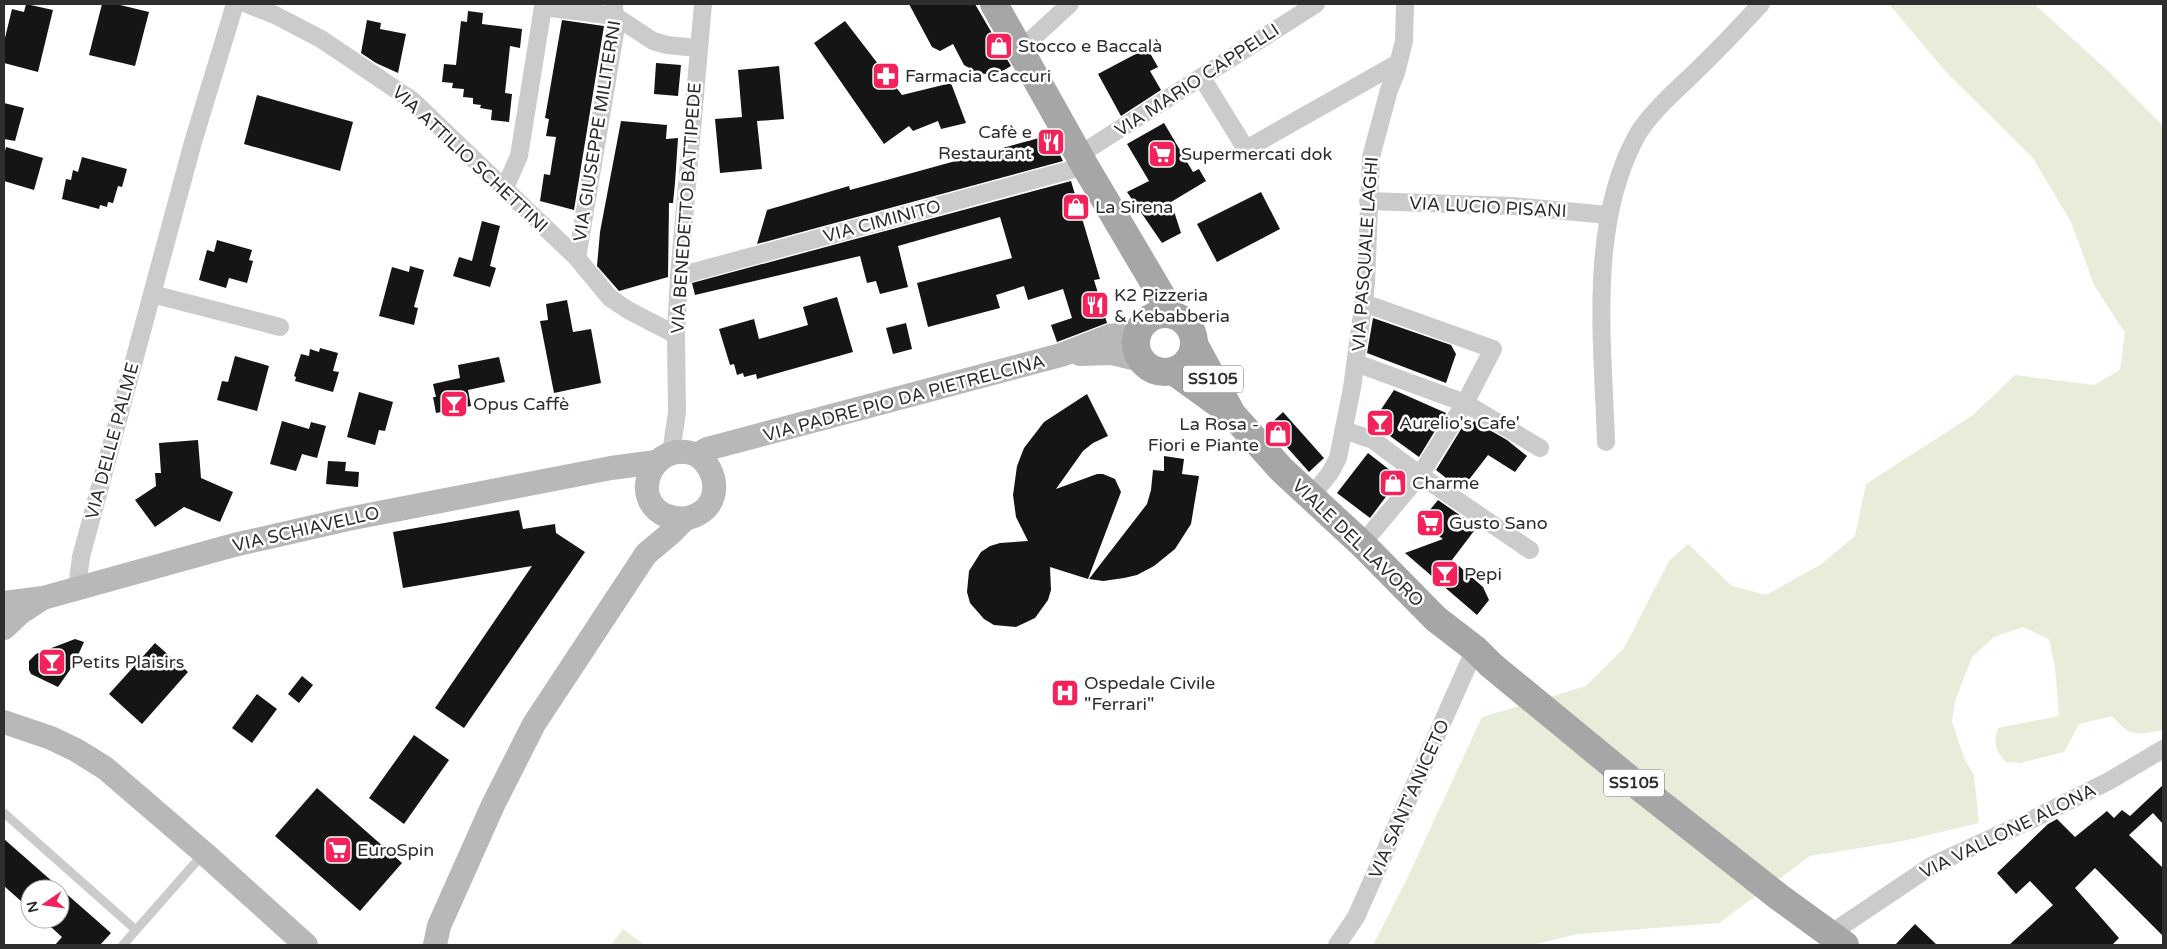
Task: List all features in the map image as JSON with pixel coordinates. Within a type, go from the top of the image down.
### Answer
[{"type":"main road","points":[[994,4],[1082,161],[1174,315]]},
{"type":"main road","points":[[1140,257],[1142,327],[1136,342],[1141,360],[1155,370],[1173,371],[1188,361],[1194,344],[1193,334],[1182,320],[1174,315],[1164,314],[1154,316],[1142,327]]},
{"type":"main road","name":"VIALE DEL LAVORO","points":[[1194,344],[1232,414]]},
{"type":"main road","name":"VIALE DEL LAVORO","points":[[1173,371],[1232,414],[1281,469],[1310,498],[1362,544],[1436,619],[1483,657]]},
{"type":"main road","name":"SS105","points":[[1483,657],[1638,786],[1779,897],[1838,940]]},
{"type":"street","name":"VIA DELLE PALME","points":[[77,588],[81,557],[193,142],[235,4]]},
{"type":"street","name":"VIA ATTILIO SCHETTINI","points":[[247,4],[275,15],[321,39],[413,101],[577,258],[610,298],[628,310],[676,335]]},
{"type":"street","name":"VIA BENEDETTO BATTIPEDE","points":[[678,455],[676,335],[679,276],[702,4]]},
{"type":"street","points":[[1019,51],[1070,4]]},
{"type":"street","name":"VIA MARIO CAPPELLI","points":[[1082,161],[1202,78],[1316,4]]},
{"type":"street","name":"VIA PASQUALE LAGHI","points":[[1310,498],[1330,473],[1338,458],[1344,430],[1356,362],[1366,284],[1371,157],[1404,41],[1406,4]]},
{"type":"street","points":[[1606,442],[1602,286],[1608,215],[1635,138],[1664,102],[1761,4]]},
{"type":"street","points":[[505,188],[518,156],[543,8],[614,10],[653,40],[667,45],[698,48]]},
{"type":"street","name":"VIA GIUSEPPE MILITERNI","points":[[577,258],[616,26],[614,10]]},
{"type":"street","points":[[1202,78],[1246,149],[1398,63]]},
{"type":"street","name":"VIA CIMINITO","points":[[679,276],[1082,161]]},
{"type":"street","name":"VIA LUCIO PISANI","points":[[1368,201],[1512,206],[1608,215]]},
{"type":"street","points":[[152,294],[280,328]]},
{"type":"street","points":[[1362,544],[1420,476],[1464,404],[1493,349],[1364,303]]},
{"type":"street","name":"VIA PADRE PIO DA PIETRELCINA","points":[[678,455],[746,440],[1061,355],[1110,336],[1142,327]]},
{"type":"street","name":"VIA PADRE PIO DA PIETRELCINA","points":[[1061,355],[1112,353],[1141,360]]},
{"type":"street","points":[[1356,362],[1464,404],[1540,448]]},
{"type":"street","points":[[1344,430],[1373,440],[1420,476],[1530,550]]},
{"type":"street","points":[[715,481],[746,440]]},
{"type":"street","points":[[611,468],[652,498],[664,515],[685,519],[695,516],[704,510],[710,502],[714,492],[715,481],[709,466],[678,455],[648,479],[652,498],[646,554]]},
{"type":"street","name":"VIA SCHIAVELLO","points":[[4,603],[43,598],[234,544],[348,519],[678,455]]},
{"type":"street","points":[[424,945],[437,936],[493,805],[534,724],[646,554],[685,519]]},
{"type":"street","points":[[4,627],[43,598]]},
{"type":"street","points":[[4,603],[4,627]]},
{"type":"street","name":"VIA SANT'ANICETO","points":[[1337,945],[1356,917],[1483,657]]},
{"type":"street","points":[[8,720],[76,750],[104,768],[204,853],[303,944]]},
{"type":"street","name":"VIA VALLONE ALONA","points":[[1838,940],[1931,866],[2110,782],[2163,749]]},
{"type":"lane","points":[[4,813],[136,930]]},
{"type":"lane","points":[[123,945],[204,853]]},
{"type":"green space","points":[[1889,4],[2034,4],[2107,70],[2163,126],[2163,730],[2140,734],[2134,733],[2124,728],[2112,716],[2079,724],[2064,752],[2020,763],[2006,762],[1999,754],[1996,746],[1998,728],[2059,716],[2055,667],[2049,639],[2023,627],[1994,637],[1972,657],[1955,701],[1952,722],[1965,760],[1974,775],[1979,823],[1903,841],[1810,856],[1719,923],[1577,934],[1532,945],[1373,945],[1406,881],[1482,717],[1586,686],[1624,648],[1669,561],[1688,544],[1732,586],[1766,595],[1820,565],[1855,536],[1866,484],[1973,415],[2015,375],[2094,385],[2120,370],[2125,333],[2094,285],[2071,222],[2033,158],[1945,71]]},
{"type":"green space","points":[[623,929],[644,945],[611,945]]},
{"type":"building","points":[[26,4],[53,10],[38,72],[4,63],[4,42],[12,9],[24,12]]},
{"type":"building","points":[[102,4],[116,4],[149,12],[135,66],[89,55]]},
{"type":"building","points":[[909,4],[975,4],[1011,66],[994,76],[976,72],[964,65],[953,44],[940,51],[932,47]]},
{"type":"building","points":[[468,11],[483,13],[482,24],[522,29],[520,48],[510,46],[505,93],[512,94],[509,122],[491,120],[492,110],[480,108],[481,105],[473,104],[473,98],[463,97],[464,89],[452,88],[453,83],[442,82],[444,64],[456,65],[461,21],[467,22]]},
{"type":"building","points":[[367,20],[381,23],[380,29],[406,34],[398,73],[376,63],[361,53]]},
{"type":"building","points":[[562,20],[604,26],[574,210],[540,201],[544,174],[550,175],[556,137],[546,136],[549,119],[545,118]]},
{"type":"building","points":[[845,21],[902,95],[951,83],[966,123],[941,129],[938,121],[913,131],[909,126],[884,144],[814,43]]},
{"type":"building","points":[[1147,48],[1158,67],[1150,71],[1161,90],[1121,116],[1098,74]]},
{"type":"building","points":[[656,63],[681,65],[678,96],[654,94]]},
{"type":"building","points":[[779,66],[784,119],[757,121],[762,169],[720,173],[715,119],[742,117],[738,70]]},
{"type":"building","points":[[257,95],[353,122],[340,171],[244,144]]},
{"type":"building","points":[[4,103],[24,108],[15,141],[4,139]]},
{"type":"building","points":[[621,121],[667,125],[666,139],[678,138],[673,203],[669,203],[668,277],[619,291],[597,266],[600,232]]},
{"type":"building","points":[[1164,123],[1193,172],[1199,169],[1206,181],[1171,202],[1181,233],[1162,243],[1127,192],[1149,181],[1127,144]]},
{"type":"building","points":[[1050,135],[1063,161],[757,244],[767,210],[849,186],[850,190]]},
{"type":"building","points":[[6,147],[43,158],[34,190],[4,181],[4,155]]},
{"type":"building","points":[[82,157],[127,169],[122,187],[118,186],[113,203],[108,202],[107,207],[100,205],[99,209],[62,199],[66,179],[71,180],[73,170],[78,172]]},
{"type":"building","points":[[1071,181],[1100,279],[1094,280],[1107,323],[1057,342],[1051,325],[1072,318],[1063,289],[1028,300],[1024,286],[996,295],[1000,308],[928,327],[917,283],[1012,258],[1000,217],[898,246],[908,287],[880,294],[876,281],[867,283],[860,256],[695,295],[692,283]]},
{"type":"building","points":[[1261,192],[1280,229],[1217,262],[1197,224]]},
{"type":"building","points":[[482,221],[500,226],[490,266],[496,268],[490,287],[453,276],[459,257],[472,261]]},
{"type":"building","points":[[217,240],[252,250],[249,260],[253,261],[247,283],[229,278],[226,288],[199,280],[207,250],[214,252]]},
{"type":"building","points":[[410,266],[424,270],[414,307],[418,308],[414,325],[379,316],[392,267],[409,272]]},
{"type":"building","points":[[837,297],[853,352],[757,379],[756,374],[744,377],[743,373],[737,375],[734,364],[730,365],[719,329],[754,319],[759,339],[808,325],[803,307]]},
{"type":"building","points":[[567,300],[573,332],[591,329],[601,383],[554,393],[540,321],[548,320],[546,304]]},
{"type":"building","points":[[1373,318],[1451,345],[1456,354],[1446,383],[1367,353]]},
{"type":"building","points":[[906,323],[912,349],[893,354],[886,328]]},
{"type":"building","points":[[320,348],[338,353],[333,371],[339,372],[333,392],[295,381],[296,377],[294,376],[301,354],[309,356],[310,349],[319,352]]},
{"type":"building","points":[[235,356],[269,366],[257,411],[217,400],[222,381],[228,382]]},
{"type":"building","points":[[499,357],[505,382],[468,390],[471,406],[436,413],[433,397],[436,397],[433,384],[460,378],[458,365]]},
{"type":"building","points":[[1394,390],[1446,413],[1419,457],[1372,423]]},
{"type":"building","points":[[359,392],[393,402],[385,431],[379,430],[375,445],[347,437]]},
{"type":"building","points":[[1087,394],[1108,436],[1093,443],[1083,451],[1056,489],[1097,474],[1103,474],[1115,479],[1121,492],[1088,579],[1050,567],[1051,590],[1048,600],[1035,618],[1016,627],[994,625],[984,619],[970,603],[967,592],[969,571],[981,552],[990,546],[1000,543],[1028,541],[1016,517],[1013,495],[1017,466],[1024,448],[1044,422]]},
{"type":"building","points":[[1283,412],[1324,458],[1309,472],[1268,426]]},
{"type":"building","points":[[282,421],[309,429],[311,422],[326,426],[317,458],[302,454],[296,471],[270,464]]},
{"type":"building","points":[[1466,421],[1471,424],[1474,421],[1507,440],[1527,456],[1515,472],[1488,455],[1461,490],[1436,470]]},
{"type":"building","points":[[198,440],[201,478],[233,492],[220,522],[184,507],[155,527],[135,500],[156,486],[155,473],[161,473],[159,443]]},
{"type":"building","points":[[1368,453],[1400,478],[1370,518],[1337,493]]},
{"type":"building","points":[[1164,456],[1184,459],[1182,474],[1199,476],[1191,524],[1175,549],[1154,566],[1137,575],[1124,578],[1103,581],[1089,579],[1147,504],[1151,490],[1153,470],[1164,471]]},
{"type":"building","points":[[328,461],[346,462],[345,471],[359,472],[358,487],[326,484]]},
{"type":"building","points":[[1438,500],[1477,527],[1452,560],[1483,587],[1489,600],[1477,615],[1405,553],[1443,539],[1420,522]]},
{"type":"building","points":[[519,510],[523,529],[555,524],[556,533],[585,552],[464,728],[435,708],[532,566],[403,588],[393,532]]},
{"type":"building","name":"Petits Plaisirs","points":[[75,639],[84,642],[74,664],[58,687],[31,674],[29,661],[36,654]]},
{"type":"building","points":[[155,643],[188,672],[142,724],[109,694]]},
{"type":"building","points":[[302,676],[313,685],[299,703],[288,694]]},
{"type":"building","points":[[257,694],[277,709],[252,743],[232,728]]},
{"type":"building","points":[[414,735],[449,760],[404,824],[369,798]]},
{"type":"building","points":[[2163,785],[2163,824],[2153,813],[2129,835],[2163,868],[2163,936],[2095,868],[2075,888],[2119,938],[2112,945],[2009,945],[2053,905],[2030,881],[2016,894],[1997,873],[2048,824],[2057,819],[2075,837],[2107,811],[2114,818],[2122,810],[2130,816]]},
{"type":"building","name":"EuroSpin","points":[[317,788],[402,863],[360,911],[275,836]]},
{"type":"building","points":[[4,839],[50,879],[20,879],[20,900],[4,886]]},
{"type":"building","points":[[70,897],[111,933],[100,945],[55,945],[62,937],[53,929],[70,929]]},
{"type":"building","points":[[1915,924],[1937,945],[1895,945]]},
{"type":"place","name":"Stocco e Baccalà","points":[[999,46]]},
{"type":"place","name":"Farmacia Caccuri","points":[[886,76]]},
{"type":"place","name":"Cafè e Restaurant","points":[[1051,142]]},
{"type":"place","name":"Supermercati dok","points":[[1162,154]]},
{"type":"place","name":"La Sirena","points":[[1076,207]]},
{"type":"place","name":"K2 Pizzeria & Kebabberia","points":[[1095,305]]},
{"type":"place","name":"Opus Caffè","points":[[454,404]]},
{"type":"place","name":"Aurelio's Cafe'","points":[[1380,423]]},
{"type":"place","name":"La Rosa - Fiori e Piante","points":[[1278,434]]},
{"type":"place","name":"Charme","points":[[1393,483]]},
{"type":"place","name":"Gusto Sano","points":[[1430,523]]},
{"type":"place","name":"Pepi","points":[[1445,574]]},
{"type":"place","name":"Petits Plaisirs","points":[[52,662]]},
{"type":"place","name":"Ospedale Civile \"Ferrari\"","points":[[1065,693]]},
{"type":"place","name":"EuroSpin","points":[[338,850]]}]
